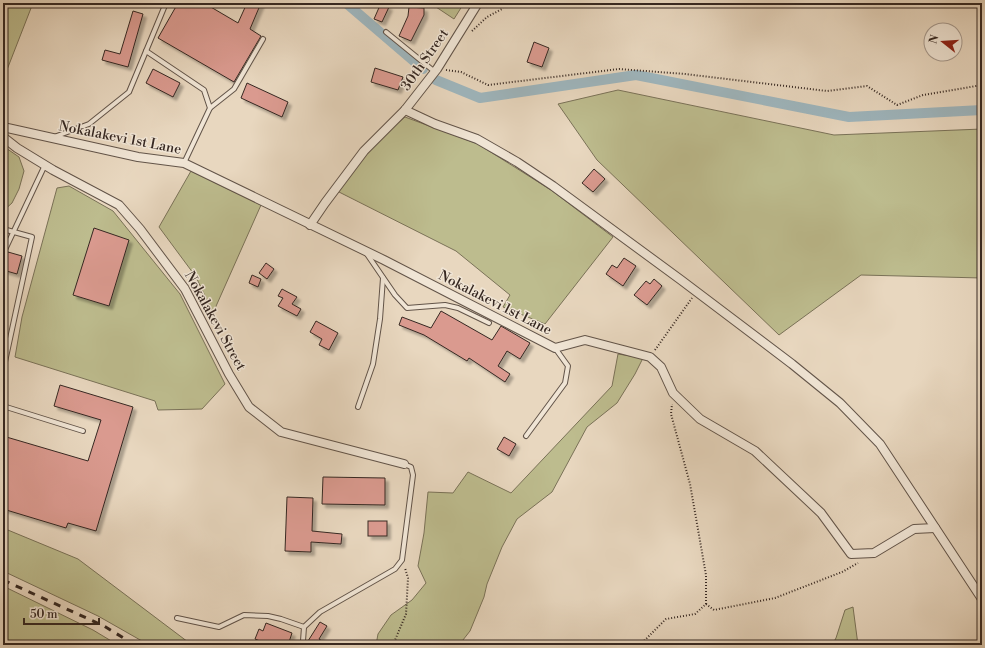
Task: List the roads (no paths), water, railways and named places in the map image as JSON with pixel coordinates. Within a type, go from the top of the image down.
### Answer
[{"type":"street","name":"30th Street","points":[[310,225],[364,151],[405,110],[436,71],[478,3]]},
{"type":"street","points":[[405,110],[435,124],[477,139],[517,162],[553,186],[696,291],[792,364],[840,403],[880,444],[982,599]]},
{"type":"street","name":"Nokalakevi 1st Lane","points":[[3,127],[138,157],[184,164],[384,260],[555,348],[585,340],[650,357],[661,367],[673,393],[700,419],[755,452],[821,513],[851,554],[874,553],[914,529],[935,528]]},
{"type":"street","name":"Nokalakevi Street","points":[[3,137],[17,148],[45,165],[119,205],[140,229],[185,289],[229,374],[248,407],[281,432],[404,464]]},
{"type":"lane","points":[[52,137],[89,124],[129,92],[166,3]]},
{"type":"lane","points":[[386,32],[436,71]]},
{"type":"lane","points":[[184,164],[210,108],[234,89],[263,39]]},
{"type":"lane","points":[[146,51],[204,90],[210,108]]},
{"type":"lane","points":[[3,254],[45,165]]},
{"type":"lane","points":[[3,230],[32,238],[3,371]]},
{"type":"lane","points":[[366,252],[395,295],[407,308],[445,305],[458,308],[489,323]]},
{"type":"lane","points":[[358,407],[373,364],[380,319],[383,278]]},
{"type":"lane","points":[[526,436],[565,383],[568,366],[555,348]]},
{"type":"lane","points":[[3,406],[83,431]]},
{"type":"lane","points":[[305,645],[303,641],[304,628],[320,612],[395,569],[402,560],[413,475],[411,467],[404,464]]},
{"type":"lane","points":[[177,618],[219,627],[244,615],[268,616],[281,619],[304,628]]},
{"type":"waterway","points":[[346,3],[423,69]]},
{"type":"waterway","points":[[436,80],[480,98],[636,75],[849,117],[982,110]]},
{"type":"railway","points":[[3,580],[104,626],[135,645]]}]
